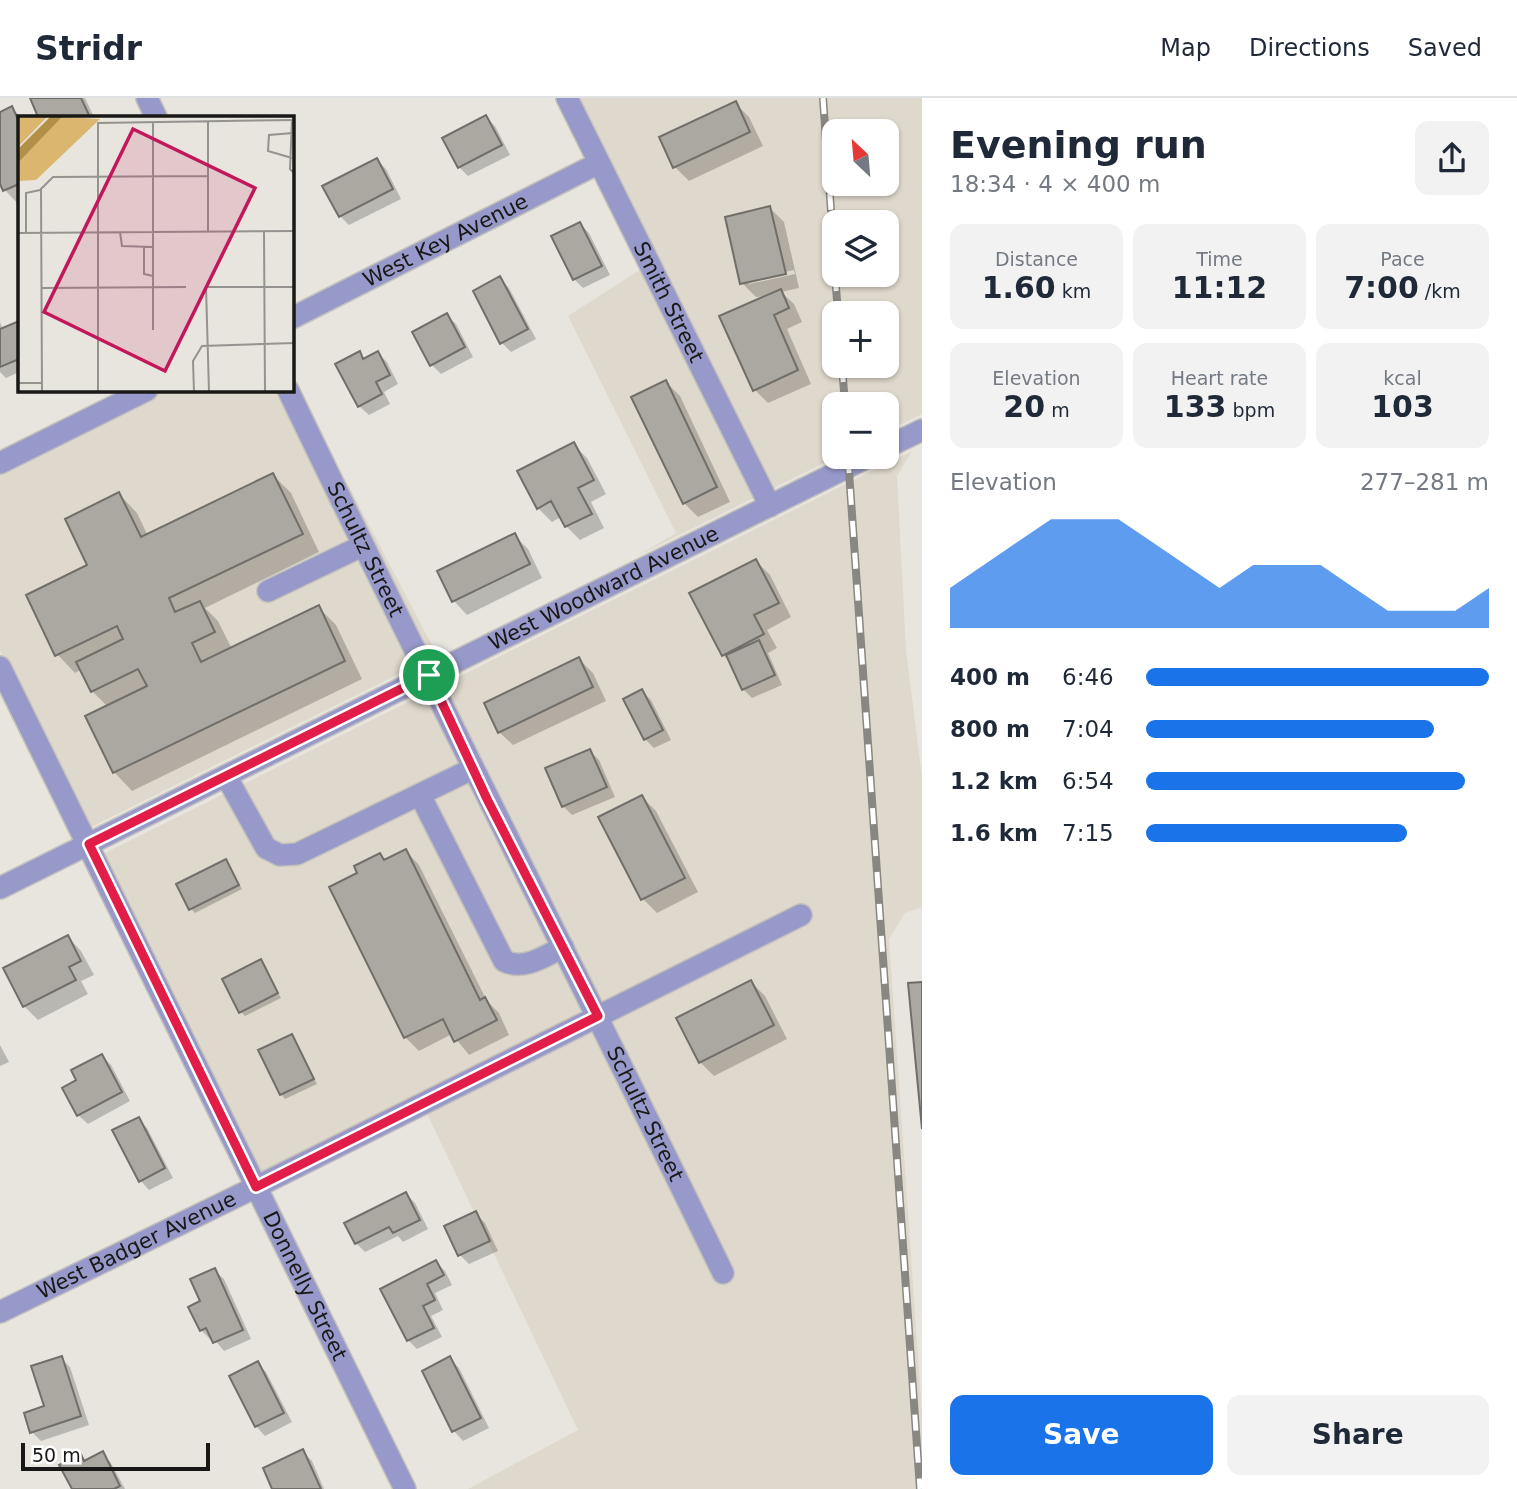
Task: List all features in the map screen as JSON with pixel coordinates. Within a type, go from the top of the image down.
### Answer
[{"type":"street","points":[[147,98],[156,116]]},
{"type":"street","name":"Smith Street","points":[[566,98],[770,506]]},
{"type":"street","name":"West Key Avenue","points":[[294,317],[599,163]]},
{"type":"street","points":[[0,463],[143,392]]},
{"type":"street","name":"Schultz Street","points":[[289,392],[362,546],[429,675],[472,769],[598,1016],[723,1273]]},
{"type":"street","points":[[899,441],[922,430]]},
{"type":"street","name":"West Woodward Avenue","points":[[0,888],[844,469]]},
{"type":"street","points":[[268,591],[362,546]]},
{"type":"street","name":"Donnelly Street","points":[[0,667],[405,1489]]},
{"type":"street","points":[[226,776],[266,848],[280,855],[297,854],[472,769]]},
{"type":"street","points":[[420,794],[504,961],[521,965],[563,947]]},
{"type":"street","name":"West Badger Avenue","points":[[0,1312],[801,915]]},
{"type":"shaded area","points":[[577,98],[922,98],[922,414],[899,425],[899,392],[822,392],[822,464],[637,556],[676,533],[568,316],[654,261]]},
{"type":"shaded area","points":[[145,392],[293,392],[346,481],[437,655],[87,829],[0,651],[0,461]]},
{"type":"shaded area","points":[[912,451],[897,476],[906,650],[922,777],[922,907],[905,913],[889,939],[922,1415],[922,1489],[468,1489],[578,1430],[421,1101],[261,1188],[99,856],[876,469],[899,469],[899,457]]},
{"type":"building","points":[[30,98],[81,98],[90,116],[38,116]]},
{"type":"building","points":[[736,101],[750,132],[673,168],[659,137]]},
{"type":"building","points":[[12,106],[18,120],[18,184],[3,191],[0,184],[0,112]]},
{"type":"building","points":[[486,115],[502,145],[458,168],[442,138]]},
{"type":"building","points":[[377,158],[393,189],[339,217],[322,186]]},
{"type":"building","points":[[770,206],[786,274],[740,284],[725,217]]},
{"type":"building","points":[[580,222],[602,266],[573,280],[551,236]]},
{"type":"building","points":[[500,276],[528,329],[500,344],[473,291]]},
{"type":"building","points":[[781,289],[789,308],[774,315],[798,370],[753,391],[719,316]]},
{"type":"building","points":[[447,313],[465,347],[430,366],[412,332]]},
{"type":"building","points":[[18,321],[18,359],[0,367],[0,329]]},
{"type":"building","points":[[360,351],[363,359],[378,351],[390,375],[376,382],[382,394],[358,407],[335,364]]},
{"type":"building","points":[[666,380],[717,487],[683,504],[631,397]]},
{"type":"building","points":[[574,442],[594,480],[578,488],[592,514],[565,527],[551,501],[537,509],[517,471]]},
{"type":"building","points":[[273,473],[303,534],[169,598],[175,612],[200,601],[215,632],[192,643],[201,662],[319,605],[345,661],[113,773],[85,716],[147,686],[138,669],[91,692],[76,662],[123,639],[117,626],[55,656],[26,595],[87,565],[65,519],[119,492],[141,537]]},
{"type":"building","points":[[515,533],[530,564],[452,602],[437,571]]},
{"type":"building","points":[[756,559],[779,603],[754,615],[764,634],[722,656],[689,593]]},
{"type":"building","points":[[759,640],[775,675],[742,690],[726,655]]},
{"type":"building","points":[[579,657],[593,687],[498,733],[484,703]]},
{"type":"building","points":[[642,689],[663,730],[644,740],[623,699]]},
{"type":"building","points":[[590,749],[607,787],[562,807],[545,768]]},
{"type":"building","points":[[642,795],[685,878],[641,900],[598,817]]},
{"type":"building","points":[[406,849],[480,1000],[485,997],[497,1020],[454,1042],[443,1019],[404,1038],[329,887],[357,873],[354,866],[380,853],[384,860]]},
{"type":"building","points":[[226,859],[239,885],[189,910],[176,884]]},
{"type":"building","points":[[68,935],[81,961],[69,967],[76,980],[23,1007],[3,968]]},
{"type":"building","points":[[261,959],[278,993],[239,1013],[222,979]]},
{"type":"building","points":[[751,980],[774,1025],[699,1063],[676,1018]]},
{"type":"building","points":[[922,982],[922,1129],[908,983]]},
{"type":"building","points":[[292,1034],[314,1079],[280,1095],[258,1050]]},
{"type":"building","points":[[102,1054],[122,1092],[77,1116],[62,1088],[76,1080],[71,1070]]},
{"type":"building","points":[[139,1117],[165,1168],[139,1182],[112,1130]]},
{"type":"building","points":[[406,1192],[420,1220],[393,1233],[389,1227],[355,1244],[344,1223]]},
{"type":"building","points":[[476,1211],[490,1241],[458,1256],[444,1226]]},
{"type":"building","points":[[436,1260],[444,1275],[427,1284],[435,1300],[423,1306],[434,1328],[407,1341],[380,1289]]},
{"type":"building","points":[[215,1268],[243,1330],[213,1343],[206,1328],[200,1331],[188,1307],[200,1301],[190,1279]]},
{"type":"building","points":[[62,1356],[81,1416],[30,1433],[24,1413],[44,1406],[31,1366]]},
{"type":"building","points":[[450,1356],[481,1418],[452,1432],[422,1371]]},
{"type":"building","points":[[258,1361],[284,1413],[255,1427],[229,1376]]},
{"type":"building","points":[[303,1449],[321,1489],[272,1489],[263,1468]]},
{"type":"building","points":[[103,1451],[120,1486],[114,1489],[72,1489],[59,1465],[81,1454],[84,1461]]},
{"type":"railway","points":[[823,98],[831,210]]},
{"type":"railway","points":[[836,287],[837,301]]},
{"type":"railway","points":[[843,378],[844,392]]},
{"type":"railway","points":[[849,469],[920,1489]]},
{"type":"route","points":[[429,675],[487,799],[598,1016],[256,1187],[89,844],[429,675]]}]
